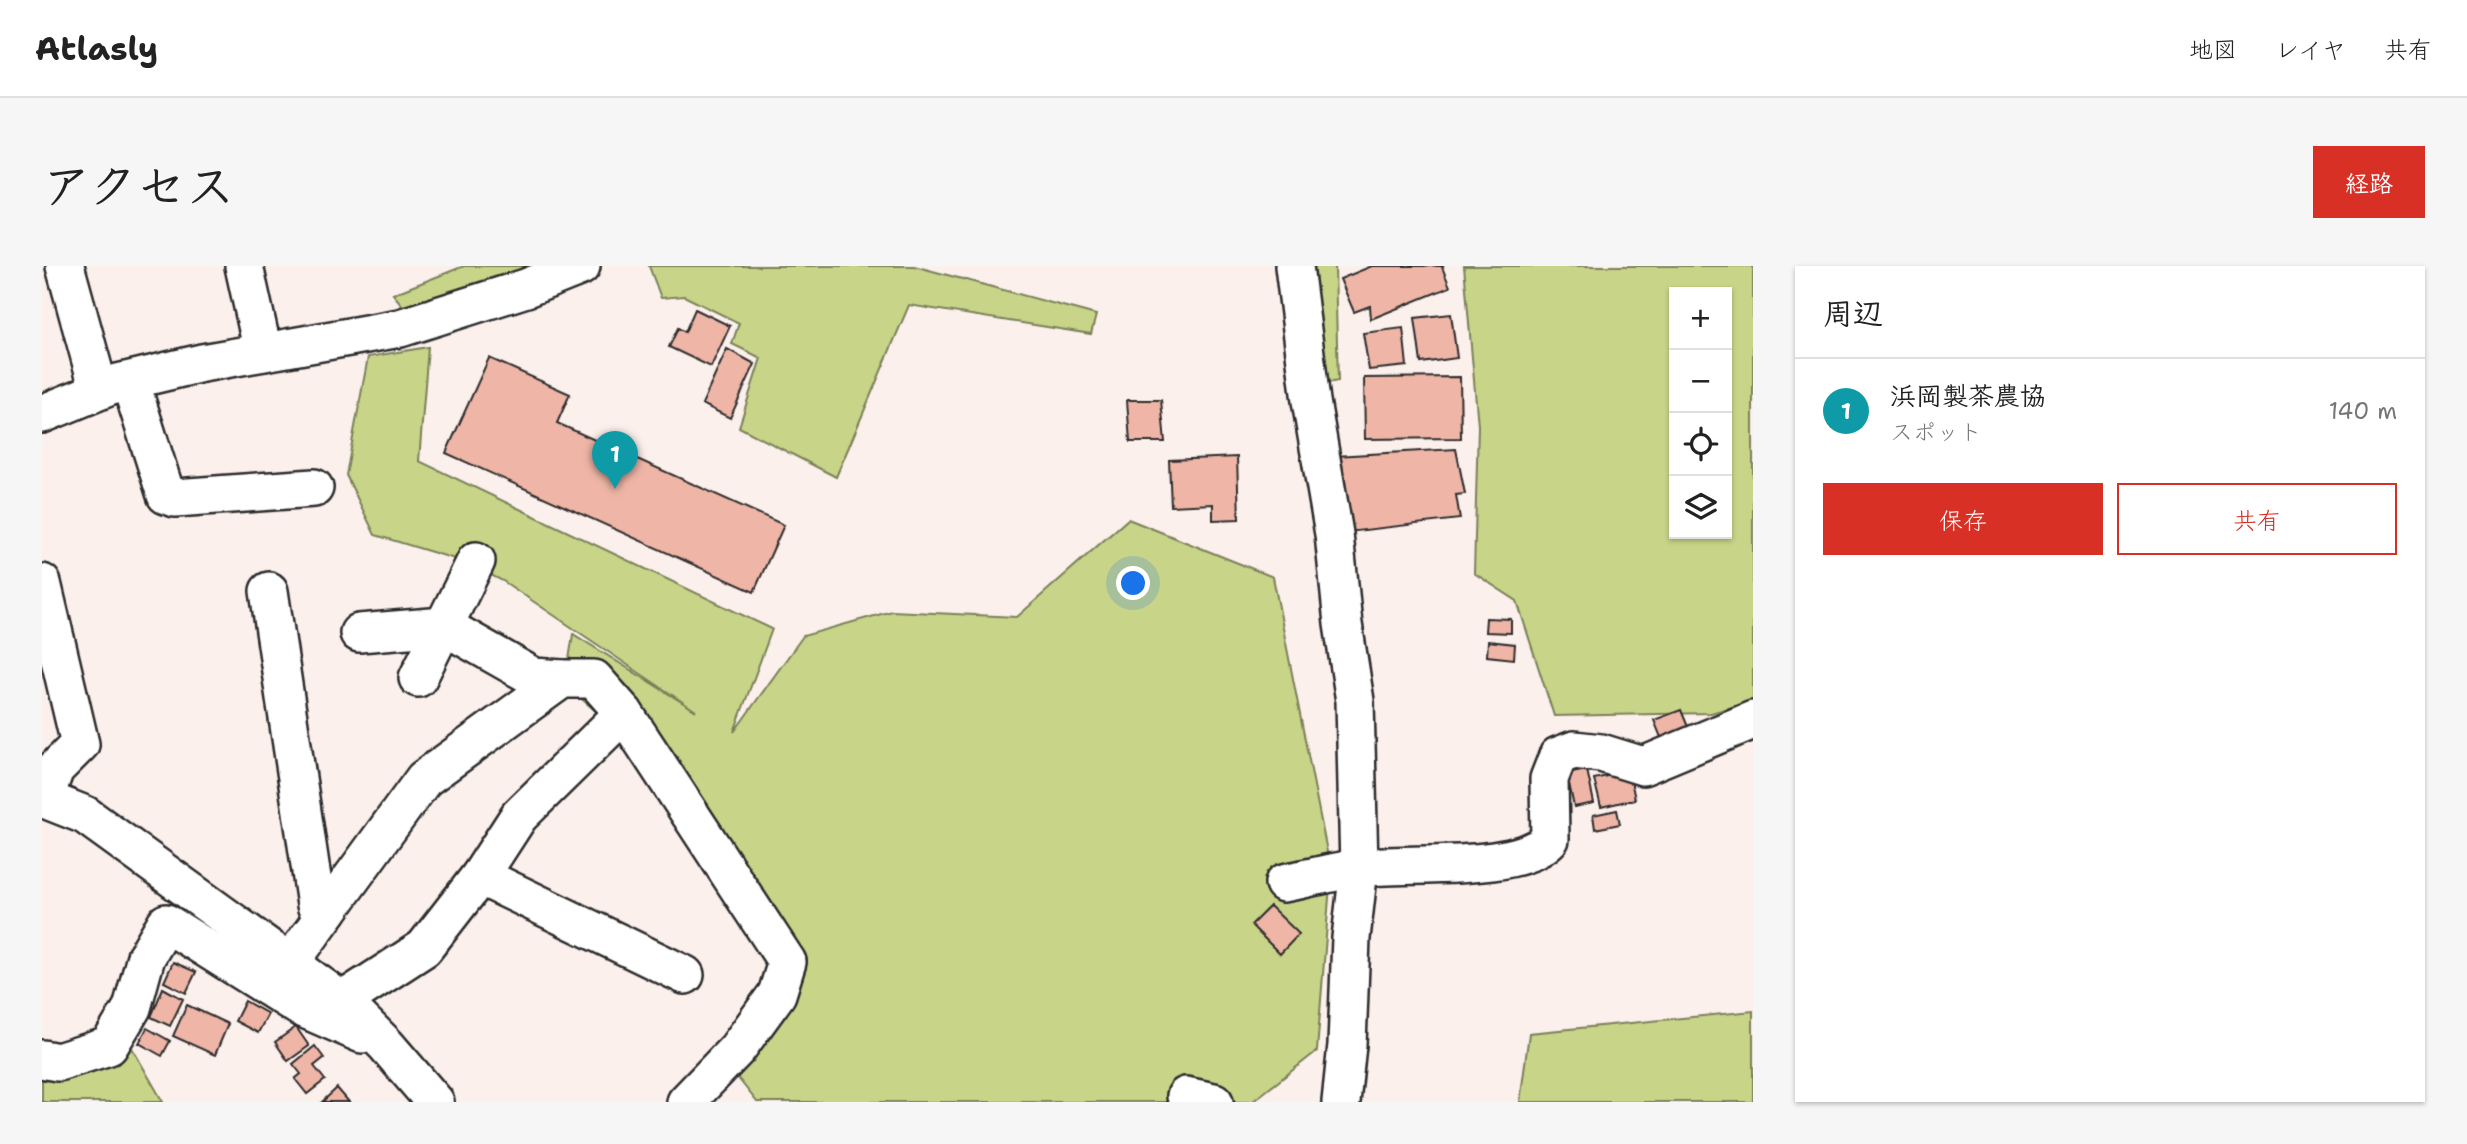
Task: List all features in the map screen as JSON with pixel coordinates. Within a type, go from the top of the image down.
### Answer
[{"type":"street","points":[[65,266],[115,386],[166,495],[175,498],[314,488]]},
{"type":"street","points":[[244,266],[263,352]]},
{"type":"street","points":[[42,414],[115,386],[202,363],[400,328],[526,288],[580,266]]},
{"type":"street","points":[[1294,266],[1311,401],[1334,534],[1343,624],[1355,701],[1359,868],[1351,938],[1347,1045],[1338,1102]]},
{"type":"street","points":[[418,678],[476,561]]},
{"type":"street","points":[[42,583],[80,744],[55,769],[43,799],[85,815],[342,1001],[386,1045],[435,1102]]},
{"type":"street","points":[[269,591],[316,905],[328,911]]},
{"type":"street","points":[[359,634],[444,626],[534,677],[594,678],[624,713],[787,962],[777,994],[737,1049],[686,1102]]},
{"type":"street","points":[[290,963],[424,779],[562,679]]},
{"type":"street","points":[[342,1001],[424,948],[480,876],[519,816],[624,713]]},
{"type":"street","points":[[1284,883],[1359,868],[1497,861],[1541,849],[1550,839],[1549,779],[1558,756],[1574,750],[1587,751],[1643,766],[1753,720]]},
{"type":"street","points":[[480,876],[685,975]]},
{"type":"street","points":[[42,1059],[58,1062],[109,1046],[132,1008],[146,957],[166,923],[300,1007],[386,1045]]},
{"type":"green space","points":[[464,266],[540,266],[407,311],[393,294]]},
{"type":"green space","points":[[649,266],[914,266],[1096,315],[1091,334],[909,305],[836,477],[739,427],[761,358],[732,344],[739,323],[684,296],[661,298]]},
{"type":"green space","points":[[1308,266],[1337,266],[1338,381],[1323,384]]},
{"type":"green space","points":[[1464,266],[1753,266],[1753,701],[1711,713],[1554,716],[1517,601],[1474,573],[1478,426]]},
{"type":"green space","points":[[428,347],[419,461],[772,629],[734,732],[803,636],[892,611],[1017,617],[1128,519],[1273,577],[1331,872],[1317,1051],[1252,1102],[757,1102],[726,1063],[793,972],[635,744],[565,685],[573,634],[696,711],[503,581],[465,562],[375,535],[346,475],[368,357]]},
{"type":"green space","points":[[1753,1011],[1753,1102],[1520,1102],[1529,1033]]},
{"type":"green space","points":[[127,1039],[163,1102],[42,1102],[42,1062]]},
{"type":"building","points":[[1372,266],[1444,266],[1442,267],[1450,287],[1371,319],[1370,306],[1354,312],[1340,279]]},
{"type":"building","points":[[695,309],[730,326],[711,367],[669,347],[678,328],[685,332]]},
{"type":"building","points":[[1451,314],[1457,358],[1421,363],[1415,318]]},
{"type":"building","points":[[1403,328],[1407,366],[1369,370],[1363,333]]},
{"type":"building","points":[[727,349],[755,364],[730,418],[702,404]]},
{"type":"building","points":[[489,358],[570,394],[557,423],[784,525],[754,592],[446,453]]},
{"type":"building","points":[[1460,377],[1461,438],[1365,439],[1364,378]]},
{"type":"building","points":[[1127,400],[1161,400],[1165,442],[1130,442]]},
{"type":"building","points":[[1456,449],[1465,494],[1456,495],[1460,519],[1348,532],[1335,456]]},
{"type":"building","points":[[1237,457],[1239,519],[1213,520],[1213,504],[1171,506],[1169,460]]},
{"type":"building","points":[[1486,618],[1511,619],[1511,633],[1485,632]]},
{"type":"building","points":[[1488,641],[1515,644],[1514,659],[1487,656]]},
{"type":"building","points":[[1681,710],[1693,739],[1666,750],[1654,720]]},
{"type":"building","points":[[1587,770],[1594,803],[1574,807],[1567,774]]},
{"type":"building","points":[[1629,771],[1635,799],[1601,807],[1594,779]]},
{"type":"building","points":[[1617,810],[1620,824],[1595,829],[1593,815]]},
{"type":"building","points":[[1270,906],[1299,934],[1280,954],[1251,925]]},
{"type":"building","points":[[173,962],[196,972],[186,993],[164,982]]},
{"type":"building","points":[[163,988],[183,999],[170,1026],[151,1017]]},
{"type":"building","points":[[245,1001],[268,1014],[258,1033],[235,1021]]},
{"type":"building","points":[[187,1005],[228,1024],[215,1055],[173,1036]]},
{"type":"building","points":[[296,1027],[309,1046],[288,1061],[275,1042]]},
{"type":"building","points":[[147,1028],[170,1041],[162,1056],[139,1043]]},
{"type":"building","points":[[315,1046],[324,1058],[314,1066],[325,1080],[307,1094],[295,1079],[301,1074],[293,1064]]},
{"type":"building","points":[[337,1088],[349,1102],[322,1102]]},
{"type":"place","name":"浜岡製茶農協","points":[[615,489]]}]
